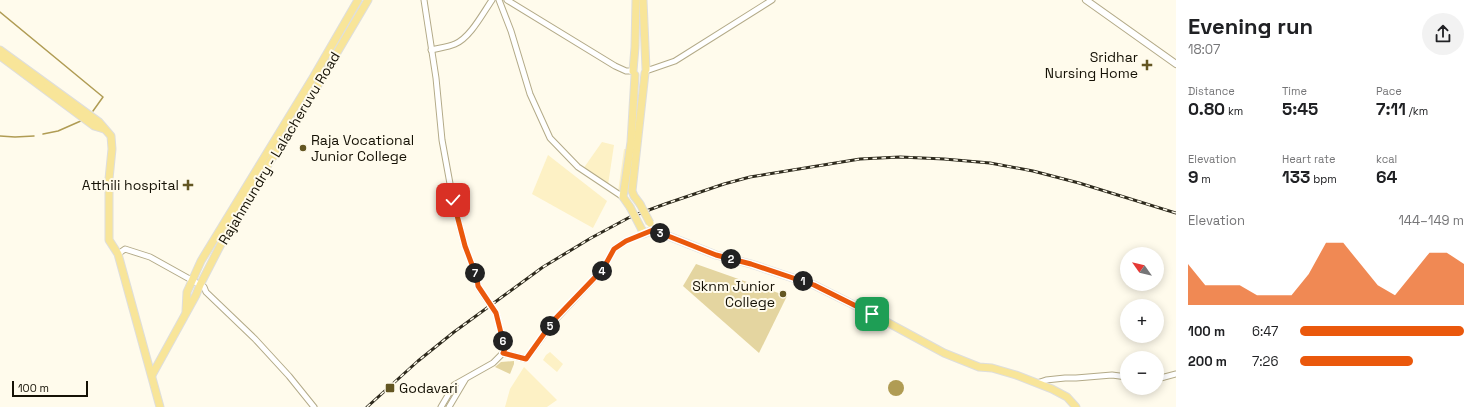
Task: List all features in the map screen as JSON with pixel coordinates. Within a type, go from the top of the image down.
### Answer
[{"type":"main road","points":[[186,313],[187,292],[201,261],[358,0]]},
{"type":"main road","name":"Rajahmundry - Lalacheruvu Road","points":[[152,375],[196,295],[238,211],[299,117],[368,0]]},
{"type":"main road","points":[[636,0],[631,142],[623,197],[642,232],[653,230],[716,255],[751,264],[814,285],[944,353],[978,367],[992,368],[1016,375],[1052,389],[1067,397],[1076,407]]},
{"type":"main road","points":[[643,0],[646,71],[632,191],[653,230]]},
{"type":"main road","points":[[1086,0],[1176,64]]},
{"type":"main road","points":[[0,50],[89,114],[99,122],[111,136],[112,149],[109,179],[110,240],[118,254],[160,407]]},
{"type":"main road","points":[[0,56],[94,126],[104,129]]},
{"type":"main road","points":[[634,73],[634,67],[640,64],[644,66],[646,71]]},
{"type":"main road","points":[[634,73],[640,77],[646,71]]},
{"type":"street","points":[[424,0],[436,78],[442,140],[453,200],[465,246],[477,278],[478,286],[496,313],[505,349],[493,363],[454,385],[441,407]]},
{"type":"street","points":[[431,50],[457,43],[477,22],[492,0]]},
{"type":"street","points":[[499,0],[511,31],[530,94],[550,138],[578,167],[623,197]]},
{"type":"street","points":[[507,0],[615,66],[634,73]]},
{"type":"street","points":[[646,71],[675,61],[772,0]]},
{"type":"street","points":[[503,353],[526,359],[554,320],[603,269],[614,249],[642,232]]},
{"type":"street","points":[[118,254],[124,249],[150,257],[200,285],[255,339],[314,407]]},
{"type":"street","points":[[1164,377],[1176,374]]},
{"type":"street","points":[[1037,383],[1046,380],[1065,378],[1112,375],[1120,376]]},
{"type":"street","points":[[449,407],[464,380]]},
{"type":"shaded area","points":[[602,142],[614,145],[608,185],[583,169]]},
{"type":"shaded area","points":[[624,149],[628,149],[622,193],[618,192]]},
{"type":"shaded area","points":[[548,155],[607,201],[593,228],[532,194]]},
{"type":"shaded area","points":[[696,264],[787,296],[759,353],[683,286]]},
{"type":"shaded area","points":[[550,352],[563,364],[557,372],[543,360]]},
{"type":"shaded area","points":[[514,361],[510,374],[495,367],[501,362]]},
{"type":"shaded area","points":[[524,367],[557,400],[547,407],[505,407],[510,389]]},
{"type":"shaded area","points":[[896,380],[903,385],[904,388],[899,395],[896,396],[889,391],[888,388],[893,381]]},
{"type":"waterway","points":[[0,12],[103,97],[93,111]]},
{"type":"waterway","points":[[43,134],[58,131],[83,120]]},
{"type":"waterway","points":[[0,136],[34,136]]},
{"type":"railway","points":[[367,407],[418,361],[454,332],[543,267],[591,238],[630,217],[724,184],[750,177],[860,159],[900,157],[944,159],[990,163],[1033,171],[1079,183],[1176,213]]},
{"type":"place","name":"Sridhar Nursing Home","points":[[1147,65]]},
{"type":"place","name":"Raja Vocational Junior College","points":[[303,148]]},
{"type":"place","name":"Atthili hospital","points":[[188,185]]},
{"type":"place","name":"Sknm Junior College","points":[[783,294]]},
{"type":"place","name":"Godavari","points":[[390,388]]},
{"type":"route","points":[[453,200],[465,246],[477,278],[478,286],[496,313],[505,349],[503,353],[526,359],[554,320],[603,269],[614,249],[626,241],[653,230],[716,255],[751,264],[814,285],[872,314]]}]
